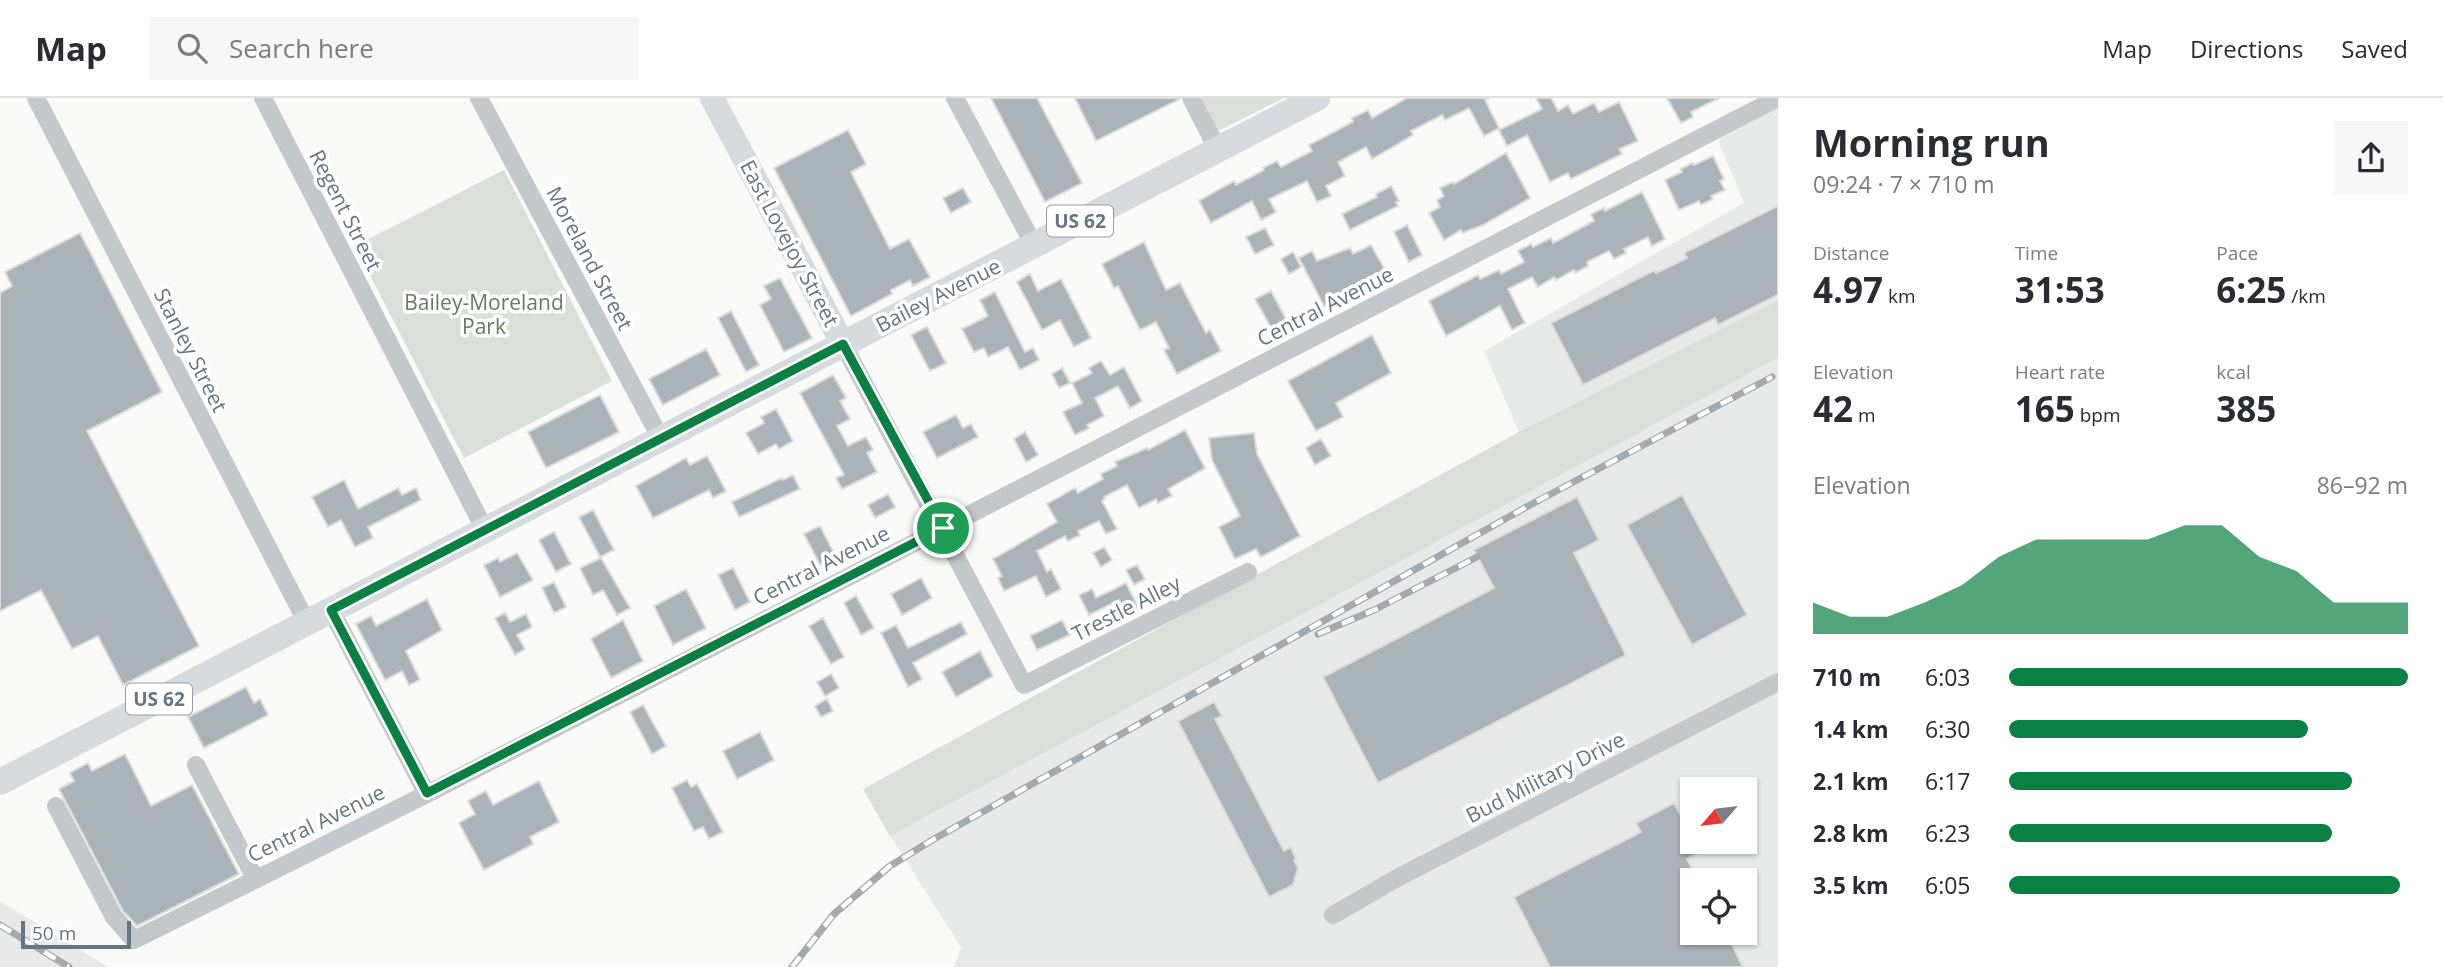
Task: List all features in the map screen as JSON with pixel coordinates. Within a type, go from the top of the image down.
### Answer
[{"type":"main road","name":"Bailey Avenue","points":[[0,782],[1317,98]]},
{"type":"street","name":"Stanley Street","points":[[36,98],[307,622]]},
{"type":"street","name":"Regent Street","points":[[262,98],[485,530]]},
{"type":"street","name":"Moreland Street","points":[[479,98],[661,439]]},
{"type":"street","name":"East Lovejoy Street","points":[[712,98],[943,528],[1024,685]]},
{"type":"street","points":[[955,98],[1034,245]]},
{"type":"street","points":[[1191,98],[1218,150]]},
{"type":"street","name":"Central Avenue","points":[[56,806],[114,917],[134,940],[427,793],[1778,98]]},
{"type":"street","name":"Trestle Alley","points":[[1024,685],[1248,572]]},
{"type":"street","points":[[331,610],[427,793]]},
{"type":"street","name":"Bud Military Drive","points":[[1333,915],[1399,877],[1778,682]]},
{"type":"street","points":[[196,765],[255,878]]},
{"type":"shaded area","points":[[1778,108],[1778,300],[1519,432],[1484,351],[1744,203],[1718,140]]},
{"type":"shaded area","points":[[1778,358],[1778,967],[954,967],[961,947],[890,836]]},
{"type":"shaded area","points":[[0,901],[108,967],[0,967]]},
{"type":"green space","points":[[1201,98],[1284,98],[1218,131]]},
{"type":"green space","name":"Bailey-Moreland Park","points":[[504,170],[612,381],[464,458],[355,246]]},
{"type":"green space","points":[[1778,300],[1778,358],[890,836],[863,789],[1519,432]]},
{"type":"building","points":[[991,98],[1037,98],[1082,183],[1045,202]]},
{"type":"building","points":[[1075,98],[1180,98],[1180,99],[1096,141]]},
{"type":"building","points":[[1407,98],[1489,98],[1485,100],[1499,128],[1484,136],[1469,108],[1445,120],[1442,115],[1411,131],[1413,135],[1372,159],[1366,147],[1338,162],[1345,176],[1326,186],[1331,196],[1317,202],[1307,181],[1269,199],[1276,212],[1261,220],[1252,201],[1211,223],[1199,201],[1234,181],[1236,185],[1277,161],[1281,167],[1312,151],[1309,145],[1353,122],[1352,118],[1368,110],[1372,118]]},
{"type":"building","points":[[1536,98],[1551,98],[1558,111],[1568,105],[1573,114],[1594,103],[1599,112],[1619,102],[1638,141],[1619,149],[1622,154],[1571,179],[1568,173],[1550,182],[1527,135],[1507,146],[1499,130],[1542,109]]},
{"type":"building","points":[[1667,98],[1719,98],[1691,112],[1693,117],[1681,123]]},
{"type":"building","points":[[848,130],[866,164],[851,172],[890,249],[909,239],[930,277],[913,286],[910,280],[891,290],[892,294],[851,316],[774,168]]},
{"type":"building","points":[[1506,153],[1530,198],[1483,225],[1462,233],[1461,230],[1444,240],[1429,213],[1440,207],[1437,200],[1444,196],[1440,188],[1453,182],[1454,184]]},
{"type":"building","points":[[1713,156],[1724,179],[1720,181],[1725,190],[1711,196],[1713,199],[1701,205],[1699,201],[1679,210],[1665,180],[1682,172],[1681,169],[1692,163],[1694,165]]},
{"type":"building","points":[[1391,186],[1399,201],[1396,202],[1398,206],[1350,230],[1342,214],[1377,197],[1376,194]]},
{"type":"building","points":[[963,188],[971,202],[951,213],[943,198]]},
{"type":"building","points":[[1642,192],[1665,239],[1652,246],[1648,237],[1624,249],[1626,253],[1614,259],[1609,251],[1587,262],[1588,266],[1575,273],[1574,270],[1556,280],[1554,277],[1538,287],[1532,277],[1508,289],[1525,323],[1512,330],[1500,306],[1446,336],[1429,301],[1478,275],[1480,279],[1499,270],[1501,274],[1524,262],[1518,251],[1551,238],[1553,243],[1594,221],[1591,214],[1604,208],[1605,211]]},
{"type":"building","points":[[1778,206],[1778,295],[1718,325],[1715,318],[1583,385],[1551,323],[1655,270],[1656,273],[1687,258],[1684,253]]},
{"type":"building","points":[[1407,225],[1422,255],[1409,262],[1394,232]]},
{"type":"building","points":[[1265,228],[1274,245],[1255,254],[1246,237]]},
{"type":"building","points":[[80,233],[162,392],[87,431],[199,646],[123,685],[98,636],[72,649],[41,590],[0,611],[0,293],[12,286],[5,272]]},
{"type":"building","points":[[1144,242],[1166,290],[1180,283],[1206,333],[1210,330],[1221,351],[1177,374],[1164,350],[1169,348],[1156,322],[1140,330],[1118,286],[1114,288],[1102,264]]},
{"type":"building","points":[[1371,245],[1385,270],[1366,280],[1368,284],[1324,306],[1299,258],[1312,251],[1317,261],[1350,248],[1353,254]]},
{"type":"building","points":[[1293,252],[1301,267],[1289,274],[1281,259]]},
{"type":"building","points":[[1030,274],[1038,291],[1061,279],[1091,338],[1074,347],[1060,320],[1042,330],[1017,282]]},
{"type":"building","points":[[780,278],[812,338],[784,352],[760,305],[771,299],[764,286]]},
{"type":"building","points":[[1271,291],[1289,325],[1274,333],[1255,299]]},
{"type":"building","points":[[995,292],[1025,352],[1033,348],[1039,360],[1020,370],[1008,347],[988,357],[984,348],[974,352],[962,329],[988,316],[980,300]]},
{"type":"building","points":[[731,311],[759,365],[746,372],[718,318]]},
{"type":"building","points":[[927,327],[946,363],[930,371],[911,335]]},
{"type":"building","points":[[1372,335],[1391,373],[1336,403],[1343,417],[1316,431],[1288,381]]},
{"type":"building","points":[[706,349],[720,375],[663,405],[649,379]]},
{"type":"building","points":[[1101,361],[1110,375],[1124,367],[1142,401],[1130,408],[1118,386],[1095,398],[1104,416],[1075,435],[1063,412],[1082,403],[1072,383],[1092,373],[1089,368]]},
{"type":"building","points":[[1062,368],[1070,383],[1059,388],[1052,374]]},
{"type":"building","points":[[833,375],[846,398],[840,401],[850,419],[837,426],[848,446],[866,437],[873,450],[867,453],[877,472],[842,489],[836,478],[844,475],[800,393]]},
{"type":"building","points":[[600,395],[619,432],[546,468],[528,432]]},
{"type":"building","points":[[776,409],[793,441],[779,449],[776,444],[758,454],[746,433],[764,423],[761,417]]},
{"type":"building","points":[[956,415],[963,428],[971,424],[978,437],[937,458],[923,432]]},
{"type":"building","points":[[1185,430],[1205,468],[1168,489],[1172,496],[1158,503],[1156,499],[1139,508],[1127,485],[1104,497],[1102,501],[1117,529],[1106,534],[1099,521],[1078,531],[1080,535],[1068,541],[1065,536],[1037,551],[1047,572],[1051,569],[1061,589],[1046,597],[1036,576],[1004,591],[998,578],[1002,576],[993,559],[1057,522],[1047,504],[1075,488],[1078,493],[1103,479],[1101,474],[1117,466],[1115,462],[1147,448],[1148,450]]},
{"type":"building","points":[[1025,432],[1038,455],[1026,462],[1014,439]]},
{"type":"building","points":[[1254,433],[1257,454],[1300,536],[1261,557],[1256,549],[1235,559],[1219,527],[1240,516],[1212,460],[1209,438]]},
{"type":"building","points":[[1321,439],[1331,456],[1315,465],[1306,448]]},
{"type":"building","points":[[707,456],[726,491],[713,498],[709,490],[653,518],[636,486],[686,458],[690,465]]},
{"type":"building","points":[[793,475],[800,489],[739,517],[732,502]]},
{"type":"building","points":[[344,480],[358,509],[398,488],[402,495],[416,488],[421,500],[368,527],[373,538],[355,547],[341,520],[328,527],[312,497]]},
{"type":"building","points":[[888,494],[895,507],[875,518],[868,505]]},
{"type":"building","points":[[1682,495],[1747,615],[1692,645],[1627,525]]},
{"type":"building","points":[[1577,497],[1599,540],[1574,553],[1626,655],[1378,783],[1323,677],[1494,588],[1474,550]]},
{"type":"building","points":[[593,510],[614,550],[600,557],[579,517]]},
{"type":"building","points":[[820,526],[836,557],[820,565],[804,534]]},
{"type":"building","points":[[554,532],[571,564],[556,572],[539,540]]},
{"type":"building","points":[[1104,547],[1112,560],[1101,567],[1093,553]]},
{"type":"building","points":[[517,553],[533,580],[500,597],[484,565],[498,558],[500,562]]},
{"type":"building","points":[[601,558],[630,608],[617,615],[603,590],[593,595],[580,568]]},
{"type":"building","points":[[1137,565],[1145,579],[1134,585],[1126,570]]},
{"type":"building","points":[[733,568],[750,602],[735,610],[718,575]]},
{"type":"building","points":[[921,578],[932,598],[902,615],[891,594]]},
{"type":"building","points":[[554,582],[566,607],[554,613],[542,588]]},
{"type":"building","points":[[1126,583],[1140,611],[1128,617],[1119,600],[1089,615],[1079,595],[1092,589],[1096,598]]},
{"type":"building","points":[[686,589],[706,628],[673,645],[654,606]]},
{"type":"building","points":[[856,596],[874,628],[861,635],[844,603]]},
{"type":"building","points":[[427,599],[442,630],[406,651],[420,680],[409,685],[402,671],[385,680],[356,624],[371,616],[376,626]]},
{"type":"building","points":[[505,613],[510,622],[526,614],[532,627],[517,635],[525,649],[515,655],[495,618]]},
{"type":"building","points":[[823,618],[844,657],[831,664],[809,626]]},
{"type":"building","points":[[623,620],[643,661],[611,678],[591,639]]},
{"type":"building","points":[[1062,620],[1070,635],[1037,650],[1030,636]]},
{"type":"building","points":[[961,622],[967,634],[913,663],[922,679],[908,687],[881,633],[896,625],[908,648]]},
{"type":"building","points":[[980,651],[993,676],[956,697],[942,672]]},
{"type":"building","points":[[831,674],[839,688],[825,696],[817,682]]},
{"type":"building","points":[[246,687],[254,703],[260,699],[268,715],[204,748],[188,717]]},
{"type":"building","points":[[827,699],[833,711],[821,717],[815,706]]},
{"type":"building","points":[[1214,702],[1222,716],[1215,719],[1284,851],[1291,847],[1296,859],[1294,860],[1298,868],[1293,885],[1269,897],[1178,721]]},
{"type":"building","points":[[643,705],[666,746],[652,754],[630,712]]},
{"type":"building","points":[[760,732],[774,760],[737,779],[723,751]]},
{"type":"building","points":[[125,754],[151,806],[192,785],[239,874],[137,926],[123,911],[59,789],[74,781],[70,773],[88,763],[92,771]]},
{"type":"building","points":[[687,780],[691,787],[697,784],[723,832],[709,839],[703,827],[694,831],[672,788]]},
{"type":"building","points":[[539,781],[559,822],[530,837],[533,844],[484,870],[459,823],[475,814],[468,801],[486,791],[493,805]]},
{"type":"building","points":[[1674,803],[1680,814],[1680,854],[1696,854],[1687,859],[1692,868],[1680,868],[1680,945],[1732,945],[1743,967],[1550,967],[1514,897],[1641,832],[1636,823]]},
{"type":"railway","points":[[792,967],[834,914],[890,866],[934,839],[1530,505],[1772,377]]},
{"type":"railway","points":[[1318,634],[1374,610],[1477,557]]},
{"type":"railway","points":[[0,925],[69,967]]},
{"type":"route","points":[[843,344],[943,528],[427,793],[331,610],[843,344]]}]
